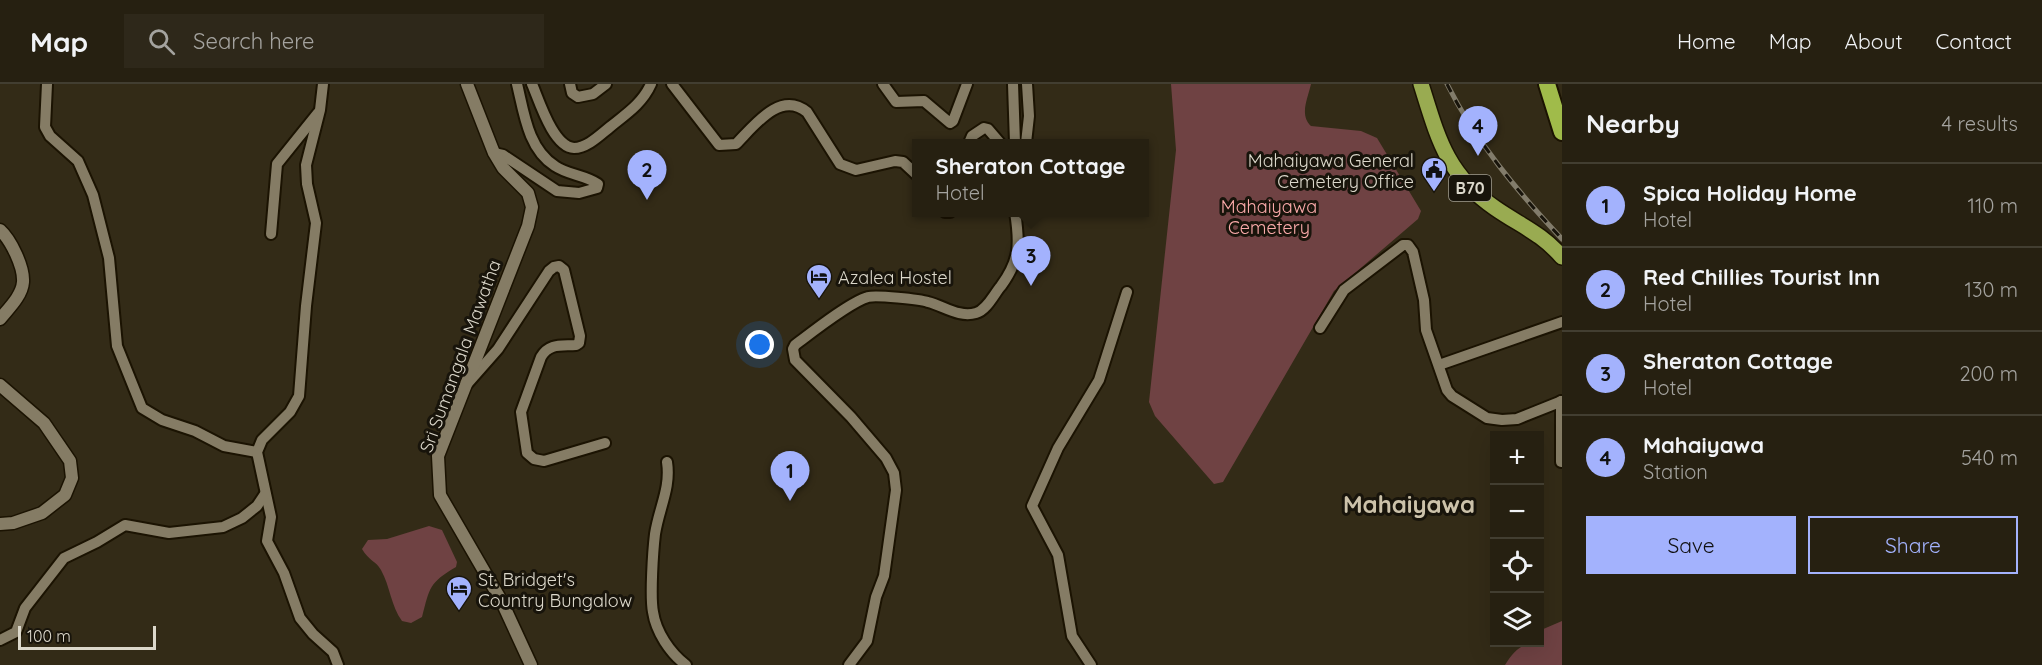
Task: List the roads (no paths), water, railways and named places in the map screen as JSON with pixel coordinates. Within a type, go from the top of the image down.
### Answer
[{"type":"highway","points":[[1547,84],[1562,132]]},
{"type":"main road","name":"B70","points":[[1422,84],[1443,146],[1460,177],[1483,199],[1539,235],[1562,257]]},
{"type":"street","points":[[47,84],[45,127],[50,136],[78,161],[93,195],[109,258],[117,346],[142,408],[162,420],[195,431],[224,446],[257,452]]},
{"type":"street","points":[[323,84],[320,110],[306,165],[307,184],[316,223],[306,306],[299,396],[290,412],[262,440],[257,452],[271,517],[267,541],[284,573],[300,618],[313,634],[333,652],[338,665]]},
{"type":"street","points":[[494,153],[502,155],[556,191],[579,193],[597,188],[598,184],[592,180],[555,167],[539,152],[528,129],[517,84]]},
{"type":"street","points":[[532,84],[550,126],[559,139],[569,147],[576,148],[589,143],[634,108],[645,96],[651,84]]},
{"type":"street","points":[[570,84],[572,93],[578,97],[593,94],[606,84]]},
{"type":"street","points":[[672,84],[719,144],[736,144],[771,110],[792,104],[800,105],[807,112],[840,164],[856,170],[895,161],[903,162],[912,170]]},
{"type":"street","points":[[883,84],[896,102],[924,101],[950,123],[953,122],[968,84]]},
{"type":"street","points":[[1013,84],[1016,139]]},
{"type":"street","points":[[1027,84],[1029,116],[1027,139]]},
{"type":"street","name":"Sri Sumangala Mawatha","points":[[469,88],[494,153],[503,168],[528,193],[532,207],[528,226],[438,456],[440,495],[498,593],[531,665]]},
{"type":"street","points":[[271,234],[277,164],[320,110]]},
{"type":"street","points":[[971,139],[984,128],[988,129],[996,139]]},
{"type":"street","points":[[849,665],[867,641],[876,597],[884,576],[896,490],[894,473],[886,458],[851,417],[795,360],[793,349],[795,345],[870,296],[926,301],[960,314],[977,313],[984,308],[1010,273],[1017,257],[1019,235],[1016,217]]},
{"type":"street","points":[[0,230],[17,253],[23,282],[19,295],[0,319]]},
{"type":"street","points":[[1320,328],[1344,290],[1403,245],[1408,245],[1413,252],[1424,300],[1426,330],[1447,390],[1452,396],[1487,418],[1517,419],[1561,401],[1561,462]]},
{"type":"street","points":[[466,385],[498,349],[549,272],[559,266],[564,270],[580,336],[579,343],[551,346],[541,357],[521,412],[527,453],[534,459],[544,461],[605,442]]},
{"type":"street","points":[[1091,665],[1072,636],[1058,555],[1032,506],[1058,448],[1100,380],[1127,292]]},
{"type":"street","points":[[1439,365],[1562,322]]},
{"type":"street","points":[[0,385],[44,423],[70,461],[72,478],[65,495],[42,513],[13,523],[0,524]]},
{"type":"street","points":[[667,462],[670,477],[655,533],[652,612],[674,656],[686,665]]},
{"type":"street","points":[[0,640],[16,632],[25,608],[64,558],[125,525],[169,533],[223,527],[242,518],[257,506],[265,494]]},
{"type":"railway","points":[[1447,84],[1471,126],[1499,166],[1562,239]]},
{"type":"place","name":"Mahaiyawa","points":[[1478,156]]},
{"type":"place","name":"Mahaiyawa General Cemetery Office","points":[[1434,193]]},
{"type":"place","name":"Red Chillies Tourist Inn","points":[[647,200]]},
{"type":"place","name":"Sheraton Cottage","points":[[1031,286]]},
{"type":"place","name":"Azalea Hostel","points":[[819,300]]},
{"type":"place","name":"Spica Holiday Home","points":[[790,501]]},
{"type":"place","name":"St. Bridget's Country Bungalow","points":[[459,612]]},
{"type":"district","name":"Mahaiyawa","points":[[1409,504]]},
{"type":"park label","name":"Mahaiyawa Cemetery","points":[[1269,216]]}]
